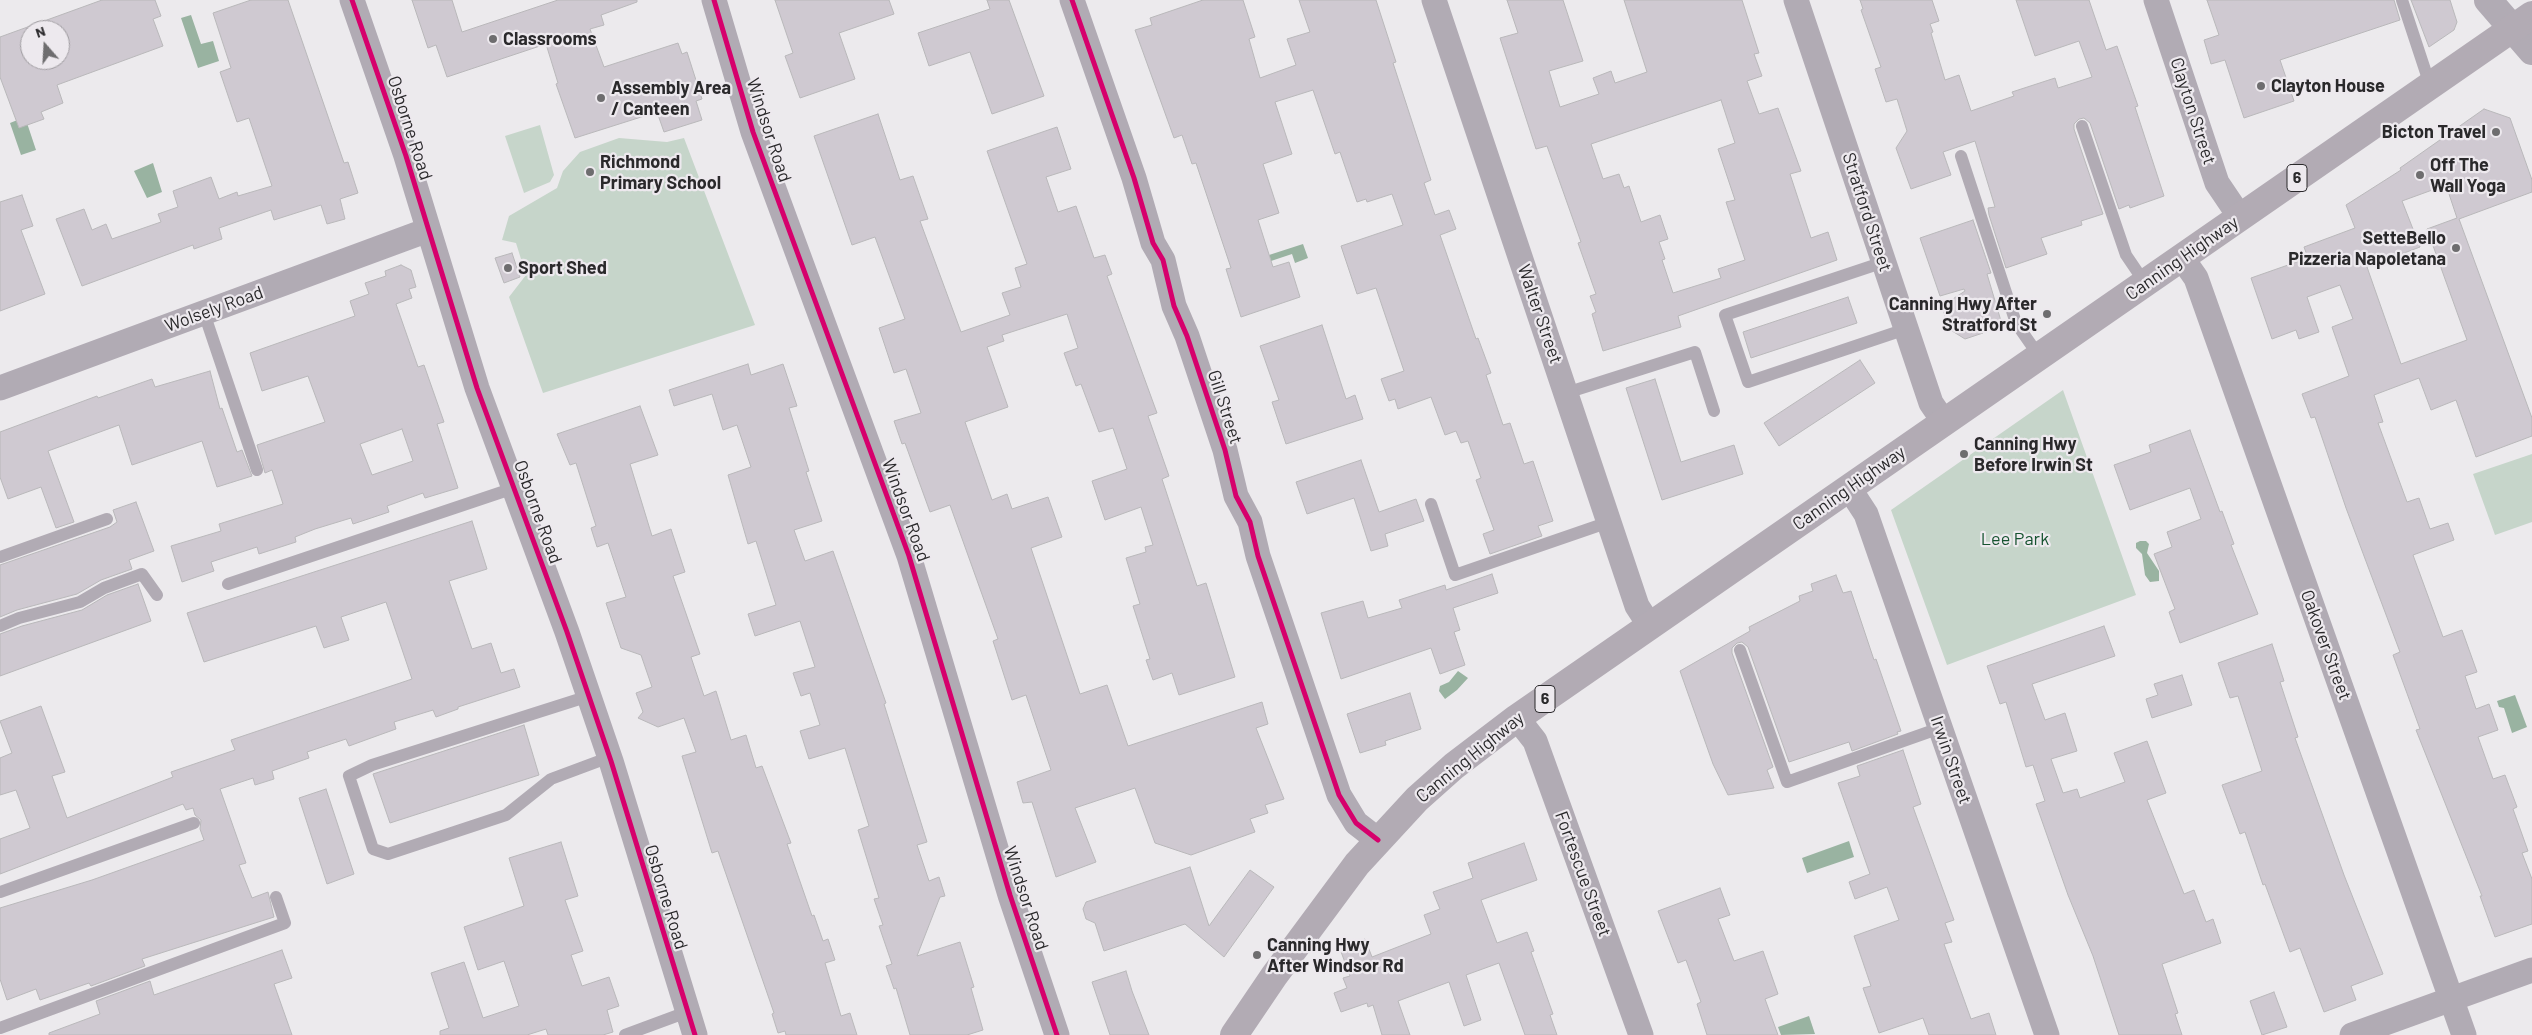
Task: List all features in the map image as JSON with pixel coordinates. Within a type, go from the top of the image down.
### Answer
[{"type":"highway","name":"Canning Highway","points":[[1234,1035],[1284,961],[1378,840],[1417,799],[1454,766],[1517,718],[2522,22]]},
{"type":"street","name":"Osborne Road","points":[[352,0],[406,156],[477,388],[610,757],[695,1035]]},
{"type":"street","name":"Windsor Road","points":[[714,0],[753,132],[909,556],[1010,895],[1057,1035]]},
{"type":"street","name":"Gill Street","points":[[1072,0],[1134,178],[1153,243],[1163,260],[1174,306],[1187,336],[1225,450],[1236,496],[1250,522],[1258,556],[1339,795],[1356,823],[1378,840]]},
{"type":"street","name":"Walter Street","points":[[1434,0],[1637,606],[1650,626]]},
{"type":"street","name":"Stratford Street","points":[[1796,0],[1931,403],[1944,422]]},
{"type":"street","name":"Clayton Street","points":[[2156,0],[2218,183],[2240,217]]},
{"type":"street","points":[[2488,0],[2522,22],[2532,51]]},
{"type":"street","name":"Wolsely Road","points":[[0,388],[428,230]]},
{"type":"street","name":"Oakover Street","points":[[2182,258],[2198,282],[2464,1035]]},
{"type":"street","name":"Irwin Street","points":[[1849,488],[1866,514],[2047,1035]]},
{"type":"street","name":"Fortescue Street","points":[[1517,718],[1535,741],[1641,1035]]},
{"type":"street","points":[[2352,1035],[2450,998],[2532,970]]},
{"type":"lane","points":[[2402,0],[2430,85]]},
{"type":"lane","points":[[2082,126],[2126,255],[2145,283]]},
{"type":"lane","points":[[1961,156],[2016,322],[2039,356]]},
{"type":"lane","points":[[1884,262],[1725,315],[1748,382],[1906,329]]},
{"type":"lane","points":[[204,313],[258,470]]},
{"type":"lane","points":[[1566,393],[1695,352],[1714,411]]},
{"type":"lane","points":[[228,584],[514,488]]},
{"type":"lane","points":[[1431,504],[1455,576],[1609,522]]},
{"type":"lane","points":[[0,557],[107,519]]},
{"type":"lane","points":[[0,626],[19,618],[80,602],[104,588],[142,574],[157,595]]},
{"type":"lane","points":[[1740,650],[1787,782],[1940,728]]},
{"type":"lane","points":[[589,696],[372,765],[348,776],[373,849],[388,854],[506,816],[551,779],[610,757]]},
{"type":"lane","points":[[0,892],[194,822]]},
{"type":"lane","points":[[0,1028],[285,923],[276,897]]},
{"type":"lane","points":[[626,1035],[687,1012]]},
{"type":"green space","points":[[540,125],[554,175],[550,182],[524,193],[505,136]]},
{"type":"green space","points":[[619,138],[667,142],[684,138],[755,325],[543,393],[509,297],[526,275],[516,243],[502,240],[509,216],[557,188],[563,171],[580,152]]},
{"type":"green space","name":"Lee Park","points":[[2063,390],[2136,595],[1947,665],[1891,510]]},
{"type":"green space","points":[[2532,454],[2532,522],[2495,535],[2473,474]]},
{"type":"shaded area","points":[[191,15],[201,44],[213,41],[219,61],[198,68],[181,18]]},
{"type":"shaded area","points":[[25,117],[36,150],[21,155],[10,123]]},
{"type":"shaded area","points":[[153,163],[162,192],[147,198],[134,171]]},
{"type":"shaded area","points":[[1303,244],[1308,258],[1295,263],[1292,254],[1271,261],[1269,255]]},
{"type":"shaded area","points":[[2146,541],[2149,544],[2147,553],[2159,571],[2159,581],[2150,582],[2145,575],[2142,554],[2136,548],[2136,543]]},
{"type":"shaded area","points":[[1458,671],[1468,678],[1445,699],[1439,691],[1440,686],[1449,682]]},
{"type":"shaded area","points":[[2515,695],[2527,727],[2512,733],[2504,708],[2499,707],[2497,701]]},
{"type":"shaded area","points":[[1849,841],[1854,857],[1807,873],[1802,858]]},
{"type":"shaded area","points":[[1809,1016],[1815,1034],[1781,1035],[1778,1027]]},
{"type":"building","points":[[102,0],[155,0],[161,16],[153,19],[163,46],[57,85],[63,103],[41,112],[44,119],[19,128],[0,77],[0,37],[20,30],[20,70],[70,70],[70,20],[47,20]]},
{"type":"building","points":[[251,0],[288,0],[344,163],[348,162],[358,193],[340,199],[345,219],[327,224],[321,205],[274,220],[271,210],[219,228],[222,239],[194,249],[193,245],[82,286],[56,219],[84,209],[92,230],[106,224],[112,239],[161,222],[158,214],[178,207],[173,191],[211,177],[219,199],[237,192],[238,196],[272,186],[249,118],[237,122],[220,72],[231,68],[213,13]]},
{"type":"building","points":[[412,0],[452,0],[462,32],[558,0],[637,0],[637,2],[601,15],[604,25],[590,29],[604,67],[678,43],[682,54],[687,52],[702,99],[696,101],[702,120],[664,132],[657,112],[575,138],[556,84],[558,83],[546,44],[447,77],[436,45],[428,48]]},
{"type":"building","points":[[775,0],[889,0],[894,14],[839,33],[855,79],[800,98],[785,56],[793,53]]},
{"type":"building","points":[[987,0],[1009,0],[1044,96],[992,114],[970,52],[929,66],[918,33],[990,9]]},
{"type":"building","points":[[1203,0],[1243,0],[1255,37],[1249,39],[1260,78],[1296,65],[1287,39],[1310,32],[1299,0],[1376,0],[1396,62],[1393,63],[1431,180],[1424,183],[1435,215],[1449,210],[1456,229],[1440,235],[1476,339],[1478,338],[1491,373],[1486,375],[1503,425],[1510,423],[1524,464],[1533,461],[1553,521],[1538,526],[1542,536],[1490,554],[1483,534],[1494,530],[1476,480],[1481,478],[1468,441],[1461,443],[1456,431],[1445,435],[1431,397],[1398,409],[1395,399],[1389,401],[1381,379],[1404,371],[1376,288],[1357,294],[1341,246],[1403,225],[1392,194],[1367,202],[1366,199],[1357,202],[1340,152],[1335,154],[1313,90],[1275,102],[1292,154],[1263,164],[1279,213],[1258,220],[1273,267],[1289,262],[1300,297],[1241,317],[1226,269],[1231,268],[1196,163],[1192,164],[1182,135],[1174,138],[1135,30],[1152,25],[1150,18]]},
{"type":"building","points":[[1507,0],[1563,0],[1583,61],[1549,71],[1560,107],[1599,94],[1593,78],[1611,71],[1615,83],[1647,72],[1624,0],[1742,0],[1759,53],[1754,54],[1762,76],[1747,81],[1759,114],[1778,108],[1801,171],[1790,174],[1811,238],[1828,232],[1837,260],[1678,316],[1681,327],[1603,351],[1592,314],[1596,312],[1590,296],[1596,294],[1578,243],[1581,242],[1547,146],[1536,149],[1500,38],[1518,33]],"holes":[[[1721,100],[1735,143],[1718,149],[1735,200],[1726,202],[1745,260],[1718,269],[1721,278],[1673,293],[1662,260],[1665,259],[1659,242],[1668,239],[1660,215],[1641,222],[1629,186],[1624,188],[1619,174],[1603,179],[1591,144]]]},
{"type":"building","points":[[1860,0],[1932,0],[1939,21],[1930,24],[1933,32],[1931,33],[1945,80],[1959,75],[1971,111],[2014,96],[2012,92],[2055,78],[2058,88],[2092,77],[2079,41],[2035,56],[2016,0],[2089,0],[2106,50],[2117,46],[2138,106],[2135,107],[2164,196],[2130,208],[2129,205],[2119,209],[2090,123],[2084,118],[2079,119],[2074,124],[2074,129],[2103,214],[2081,221],[2082,225],[2041,238],[2047,254],[2006,268],[1989,215],[1988,208],[1995,207],[1975,141],[1943,152],[1951,175],[1911,189],[1896,148],[1907,131],[1897,99],[1886,102],[1875,69],[1881,67],[1861,10],[1863,9]]},
{"type":"building","points":[[2207,0],[2394,0],[2400,20],[2280,60],[2294,101],[2244,118],[2225,60],[2211,64],[2204,40],[2219,35]]},
{"type":"building","points":[[2411,0],[2450,0],[2457,22],[2454,30],[2429,47]]},
{"type":"building","points":[[2484,109],[2510,118],[2532,180],[2532,192],[2459,219],[2532,418],[2532,436],[2476,457],[2456,400],[2431,410],[2419,378],[2374,395],[2383,422],[2378,423],[2407,502],[2419,498],[2430,529],[2448,523],[2454,540],[2413,555],[2443,637],[2462,630],[2477,672],[2465,676],[2476,709],[2489,704],[2498,730],[2478,737],[2493,779],[2505,775],[2517,807],[2513,809],[2528,851],[2522,853],[2532,879],[2532,924],[2495,937],[2480,896],[2482,896],[2416,730],[2420,729],[2393,655],[2400,652],[2346,508],[2315,417],[2311,418],[2302,394],[2349,376],[2332,327],[2353,319],[2340,285],[2307,297],[2319,332],[2299,339],[2296,330],[2272,339],[2251,278],[2308,258],[2304,247],[2355,228],[2346,205],[2401,170],[2400,168]],"holes":[[[2446,185],[2457,218],[2427,229],[2467,340],[2401,364],[2367,267],[2420,247],[2402,201]]]},
{"type":"building","points":[[878,114],[900,180],[913,176],[928,219],[920,221],[961,332],[1010,315],[1002,293],[1021,287],[1015,268],[1027,264],[987,151],[1057,127],[1071,169],[1046,177],[1058,212],[1076,206],[1094,258],[1105,255],[1112,274],[1107,276],[1157,413],[1148,416],[1169,476],[1162,479],[1197,586],[1206,583],[1235,677],[1179,695],[1172,673],[1153,680],[1146,660],[1150,659],[1133,606],[1140,604],[1126,558],[1146,552],[1145,547],[1153,545],[1141,507],[1105,520],[1092,481],[1127,469],[1113,428],[1099,432],[1081,384],[1076,386],[1064,353],[1078,348],[1067,314],[1002,335],[1004,341],[987,347],[1008,407],[965,422],[992,500],[1007,494],[1012,509],[1048,497],[1062,537],[1031,548],[1080,694],[1107,685],[1128,746],[1262,702],[1268,724],[1256,728],[1284,799],[1265,805],[1268,813],[1250,819],[1255,832],[1191,855],[1155,843],[1135,788],[1075,808],[1096,862],[1056,877],[1032,802],[1023,803],[1017,782],[1051,770],[1026,695],[1012,700],[993,641],[998,639],[950,505],[930,512],[905,443],[902,444],[894,421],[921,413],[906,369],[894,373],[879,328],[905,319],[875,237],[852,245],[814,136]]},
{"type":"building","points":[[22,195],[33,226],[21,230],[45,294],[0,311],[0,202]]},
{"type":"building","points":[[1973,220],[1991,273],[1987,274],[2001,321],[1982,330],[1983,333],[1965,339],[1949,329],[1942,306],[1965,291],[1964,289],[1940,296],[1920,238]]},
{"type":"building","name":"Sport Shed","points":[[512,253],[520,277],[504,283],[495,258]]},
{"type":"building","points":[[401,265],[411,270],[416,287],[409,289],[412,298],[396,304],[418,367],[424,365],[444,422],[437,424],[458,488],[425,498],[423,493],[387,506],[389,512],[353,524],[351,518],[315,529],[295,537],[296,542],[259,554],[257,547],[211,562],[214,571],[182,582],[171,546],[221,531],[219,524],[283,504],[272,470],[265,473],[257,445],[325,422],[308,376],[262,391],[250,353],[355,316],[350,301],[369,294],[365,283],[386,276],[385,271]],"holes":[[[402,429],[413,461],[372,475],[360,444]]]},
{"type":"building","points":[[1848,297],[1857,323],[1751,358],[1743,332]]},
{"type":"building","points":[[1322,325],[1346,399],[1355,395],[1363,419],[1286,444],[1272,402],[1279,400],[1260,346]]},
{"type":"building","points":[[1860,360],[1875,383],[1779,446],[1764,423]]},
{"type":"building","points":[[748,364],[751,375],[783,364],[797,406],[789,408],[809,471],[806,472],[822,521],[794,530],[805,561],[833,551],[886,703],[884,704],[927,842],[917,845],[929,881],[939,877],[945,896],[940,897],[917,956],[960,942],[974,987],[971,988],[983,1030],[967,1035],[910,1035],[896,988],[894,989],[886,966],[892,964],[879,926],[883,925],[874,899],[879,898],[858,830],[869,826],[845,748],[809,759],[800,731],[820,725],[810,693],[801,696],[793,673],[815,667],[800,621],[755,636],[748,614],[776,605],[756,541],[748,544],[728,475],[751,467],[737,425],[723,430],[712,394],[674,406],[669,390]]},
{"type":"building","points":[[210,371],[220,409],[222,408],[237,452],[242,450],[252,476],[217,487],[202,441],[132,465],[119,425],[48,451],[74,522],[56,528],[41,487],[8,499],[0,477],[0,432],[97,396],[98,398],[152,379],[155,387]]},
{"type":"building","points":[[1655,379],[1681,462],[1734,445],[1743,474],[1662,500],[1626,388]]},
{"type":"building","points":[[640,406],[658,455],[630,464],[652,536],[671,529],[685,572],[673,576],[700,654],[691,657],[704,696],[716,691],[731,740],[746,735],[756,768],[762,766],[791,843],[787,844],[812,916],[814,915],[823,941],[828,939],[835,960],[825,963],[841,1016],[850,1013],[857,1035],[786,1035],[785,1031],[778,1033],[772,1014],[774,1013],[718,851],[712,853],[682,756],[696,752],[684,718],[658,727],[638,718],[643,712],[636,693],[652,687],[641,655],[621,648],[606,603],[626,597],[608,543],[597,547],[591,528],[596,526],[576,463],[570,465],[557,434]]},
{"type":"building","points":[[2190,430],[2220,512],[2222,511],[2234,544],[2231,545],[2258,614],[2180,643],[2169,612],[2175,609],[2154,554],[2172,547],[2167,532],[2201,519],[2190,488],[2130,510],[2114,465],[2151,452],[2149,445]]},
{"type":"building","points":[[1361,460],[1379,512],[1416,499],[1424,521],[1385,534],[1388,546],[1371,551],[1354,498],[1307,514],[1296,482]]},
{"type":"building","points":[[136,502],[154,551],[129,560],[132,569],[101,580],[77,594],[17,610],[0,617],[0,565],[110,527],[117,522],[113,510]]},
{"type":"building","points":[[472,521],[487,569],[449,581],[472,649],[491,643],[501,673],[514,669],[520,687],[458,707],[458,709],[436,717],[433,710],[394,722],[396,729],[349,746],[346,739],[307,752],[309,758],[272,771],[274,779],[255,785],[253,778],[220,789],[246,863],[239,865],[252,898],[268,892],[274,917],[142,959],[145,966],[91,986],[89,983],[40,1000],[36,989],[7,1000],[0,979],[0,908],[92,880],[204,840],[200,829],[201,820],[195,815],[193,808],[186,810],[183,804],[0,874],[0,839],[30,828],[16,790],[0,795],[0,758],[12,753],[0,721],[41,706],[65,772],[52,776],[67,818],[173,777],[171,772],[235,750],[231,740],[412,679],[386,602],[341,617],[349,640],[324,648],[316,626],[204,662],[187,613]]},
{"type":"building","points":[[1492,574],[1498,593],[1453,608],[1460,630],[1454,632],[1465,665],[1440,674],[1431,648],[1341,679],[1321,613],[1363,601],[1368,618],[1402,608],[1399,600],[1445,585],[1446,590]]},
{"type":"building","points":[[1836,575],[1843,593],[1851,591],[1874,660],[1876,659],[1901,731],[1897,732],[1898,734],[1852,751],[1849,742],[1789,762],[1748,647],[1742,642],[1737,643],[1732,648],[1732,653],[1773,767],[1767,770],[1774,788],[1728,795],[1713,764],[1680,671],[1750,631],[1749,627],[1800,601],[1799,596],[1813,591],[1811,584]]},
{"type":"building","points":[[138,584],[151,621],[0,676],[0,634],[82,610],[107,595]]},
{"type":"building","points":[[2104,626],[2115,656],[2032,684],[2045,720],[2065,713],[2077,751],[2051,759],[2063,793],[2077,789],[2080,798],[2125,782],[2114,753],[2147,741],[2166,793],[2147,800],[2184,894],[2194,890],[2206,922],[2213,919],[2221,943],[2162,964],[2178,1013],[2175,1014],[2182,1035],[2119,1035],[2093,956],[2068,895],[2036,804],[2045,801],[2033,765],[2026,767],[2006,702],[2000,704],[1987,666]]},
{"type":"building","points":[[2272,644],[2284,681],[2280,682],[2298,737],[2295,738],[2344,875],[2383,974],[2351,986],[2356,1000],[2324,1012],[2300,948],[2290,952],[2265,884],[2263,885],[2245,832],[2240,834],[2222,785],[2262,771],[2238,696],[2230,698],[2218,663]]},
{"type":"building","points":[[2182,675],[2192,705],[2152,718],[2146,699],[2158,695],[2154,684]]},
{"type":"building","points":[[1410,693],[1421,729],[1385,741],[1386,745],[1360,753],[1347,714]]},
{"type":"building","points":[[524,725],[539,775],[390,823],[373,774]]},
{"type":"building","points":[[1903,750],[1921,804],[1913,807],[1954,920],[1945,923],[1952,942],[1944,944],[1971,1019],[1989,1013],[1996,1035],[1929,1035],[1923,1018],[1879,1033],[1863,988],[1871,986],[1854,936],[1899,920],[1887,887],[1855,899],[1849,882],[1870,874],[1838,783],[1860,776],[1857,766]]},
{"type":"building","points":[[326,789],[354,874],[327,884],[299,798]]},
{"type":"building","points":[[561,842],[578,896],[565,900],[583,951],[571,955],[582,986],[609,977],[619,1006],[607,1010],[613,1032],[603,1035],[548,1035],[546,1029],[527,1035],[440,1035],[440,1031],[449,1028],[431,973],[464,962],[483,1018],[519,1006],[504,961],[478,970],[464,927],[524,906],[509,858]]},
{"type":"building","points":[[1524,843],[1537,880],[1481,900],[1497,943],[1527,932],[1534,951],[1531,952],[1553,1014],[1550,1015],[1557,1035],[1525,1035],[1499,963],[1466,975],[1481,1020],[1464,1026],[1449,982],[1398,1001],[1410,1035],[1382,1035],[1373,1005],[1368,1007],[1367,1003],[1341,1012],[1334,993],[1347,988],[1343,978],[1350,976],[1340,949],[1365,939],[1372,957],[1431,934],[1424,915],[1440,909],[1433,892],[1473,878],[1468,863]]},
{"type":"building","points":[[1190,867],[1209,926],[1250,870],[1274,887],[1224,957],[1185,924],[1104,951],[1095,923],[1086,919],[1083,909],[1086,902]]},
{"type":"building","points":[[1720,888],[1730,915],[1718,919],[1734,961],[1763,951],[1778,994],[1765,999],[1778,1035],[1707,1035],[1697,1004],[1701,1002],[1686,960],[1678,963],[1658,911]]},
{"type":"building","points":[[282,950],[292,978],[274,984],[292,1035],[49,1035],[49,1033],[100,1014],[96,1001],[150,981],[154,995]]},
{"type":"building","points":[[1126,971],[1149,1035],[1110,1035],[1092,982]]},
{"type":"building","points":[[2274,992],[2287,1027],[2262,1035],[2250,1001]]},
{"type":"cycle path","points":[[352,0],[406,156],[477,388],[567,632],[611,761],[695,1035]]},
{"type":"cycle path","points":[[714,0],[753,132],[909,556],[1010,895],[1057,1035]]},
{"type":"cycle path","points":[[1072,0],[1134,178],[1153,243],[1163,260],[1174,306],[1187,336],[1225,450],[1236,496],[1250,522],[1258,556],[1339,795],[1356,823],[1378,840]]},
{"type":"place","name":"Classrooms","points":[[493,39]]},
{"type":"place","name":"Clayton House","points":[[2261,86]]},
{"type":"place","name":"Assembly Area / Canteen","points":[[601,98]]},
{"type":"place","name":"Bicton Travel","points":[[2496,132]]},
{"type":"place","name":"Richmond Primary School","points":[[590,172]]},
{"type":"place","name":"Off The Wall Yoga","points":[[2420,175]]},
{"type":"place","name":"SetteBello Pizzeria Napoletana","points":[[2456,248]]},
{"type":"place","name":"Sport Shed","points":[[508,268]]},
{"type":"place","name":"Canning Hwy After Stratford St","points":[[2047,314]]},
{"type":"place","name":"Canning Hwy Before Irwin St","points":[[1964,454]]},
{"type":"place","name":"Canning Hwy After Windsor Rd","points":[[1257,955]]}]
